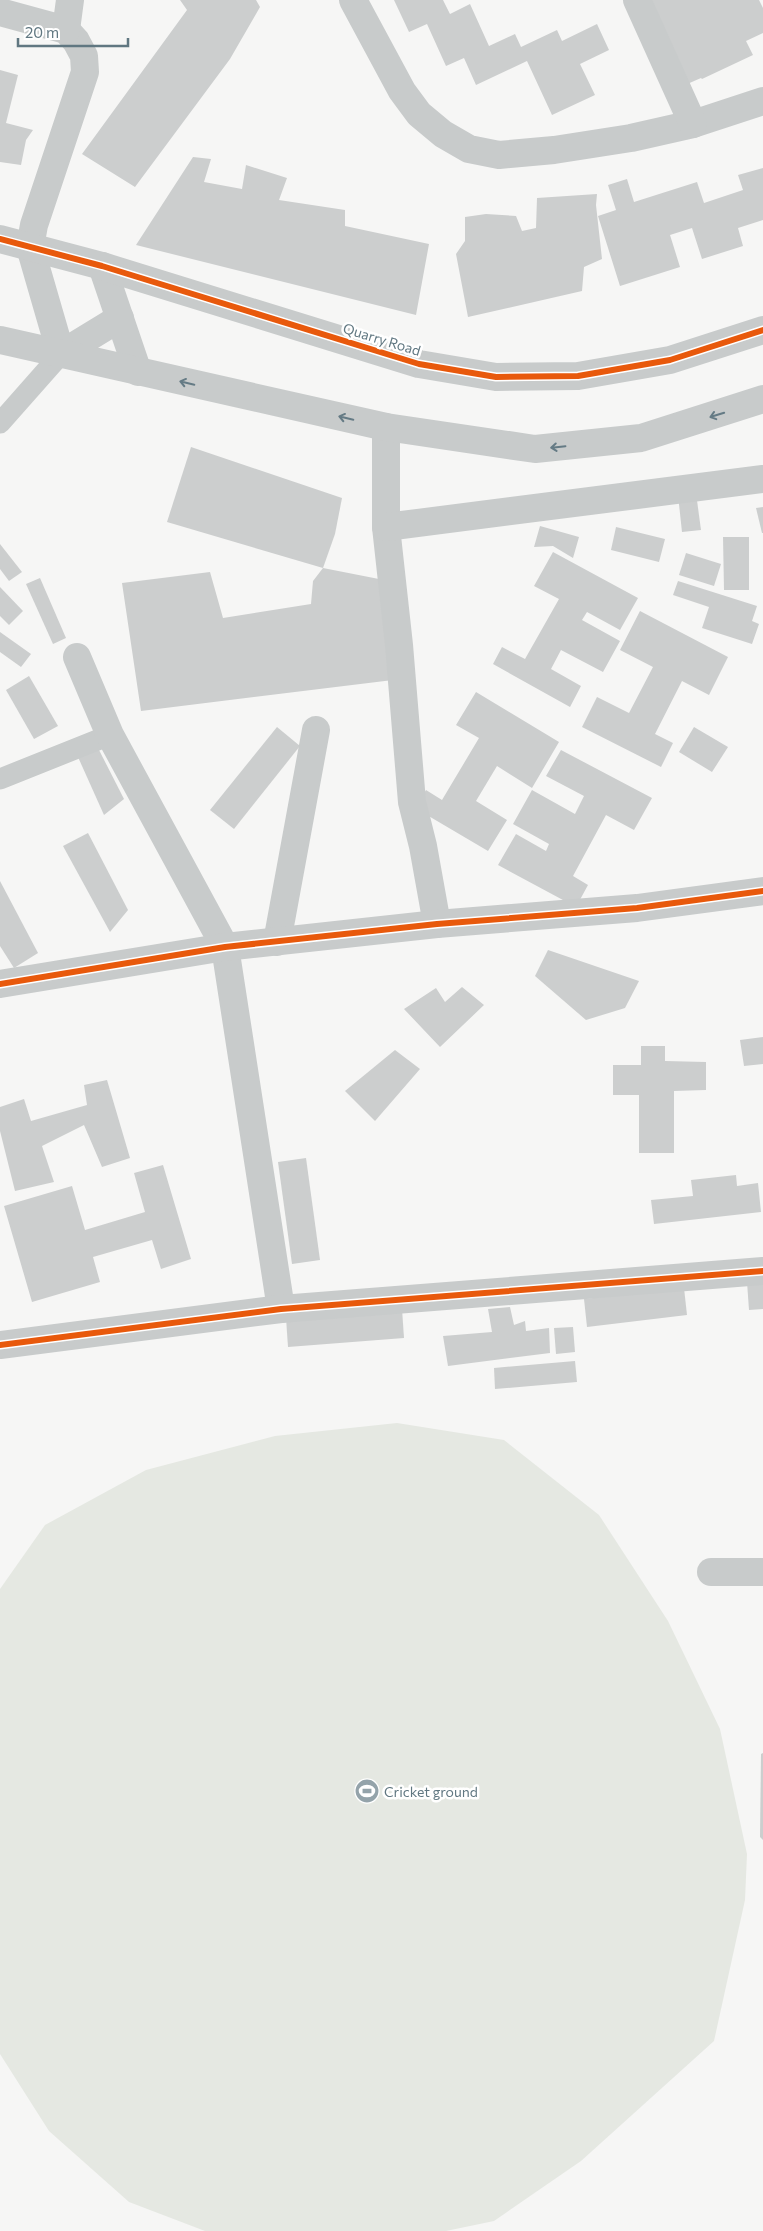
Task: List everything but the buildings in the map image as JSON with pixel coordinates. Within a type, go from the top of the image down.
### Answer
[{"type":"street","points":[[66,30],[70,0]]},
{"type":"street","points":[[353,0],[402,91],[419,114],[443,134],[469,149],[499,155],[554,150],[631,138],[693,124],[763,100]]},
{"type":"street","points":[[637,0],[693,124]]},
{"type":"street","points":[[0,12],[66,30],[76,41],[84,56],[85,72],[34,225],[30,247],[61,354]]},
{"type":"street","name":"Quarry Road","points":[[0,239],[102,266],[419,364],[496,377],[578,376],[670,360],[763,330]]},
{"type":"street","points":[[102,266],[138,372]]},
{"type":"street","points":[[61,354],[120,318]]},
{"type":"street","points":[[0,340],[386,427],[535,449],[642,438],[763,399]]},
{"type":"street","points":[[386,427],[386,527],[399,645],[412,802],[423,846],[437,924]]},
{"type":"street","points":[[386,527],[763,478]]},
{"type":"street","points":[[77,657],[110,735],[225,947],[281,1309]]},
{"type":"street","points":[[277,942],[316,730]]},
{"type":"street","points":[[0,984],[225,947],[437,924],[637,908],[763,891]]},
{"type":"street","points":[[0,1345],[281,1309],[763,1271]]},
{"type":"street","points":[[711,1572],[763,1572]]},
{"type":"lane","points":[[0,423],[61,354]]},
{"type":"lane","points":[[0,779],[110,735]]},
{"type":"shaded area","name":"Cricket ground","points":[[397,1423],[504,1440],[599,1515],[668,1621],[720,1729],[747,1854],[745,1900],[714,2041],[581,2161],[494,2221],[446,2231],[205,2231],[129,2202],[49,2131],[0,2054],[0,1589],[45,1525],[146,1470],[275,1436]]},
{"type":"cycle path","points":[[0,239],[102,266],[419,364],[496,377],[578,376],[670,360],[763,330]]},
{"type":"cycle path","points":[[0,984],[225,947],[437,924],[637,908],[763,891]]},
{"type":"cycle path","points":[[0,1345],[281,1309],[763,1271]]},
{"type":"place","name":"Cricket ground","points":[[367,1791]]}]
